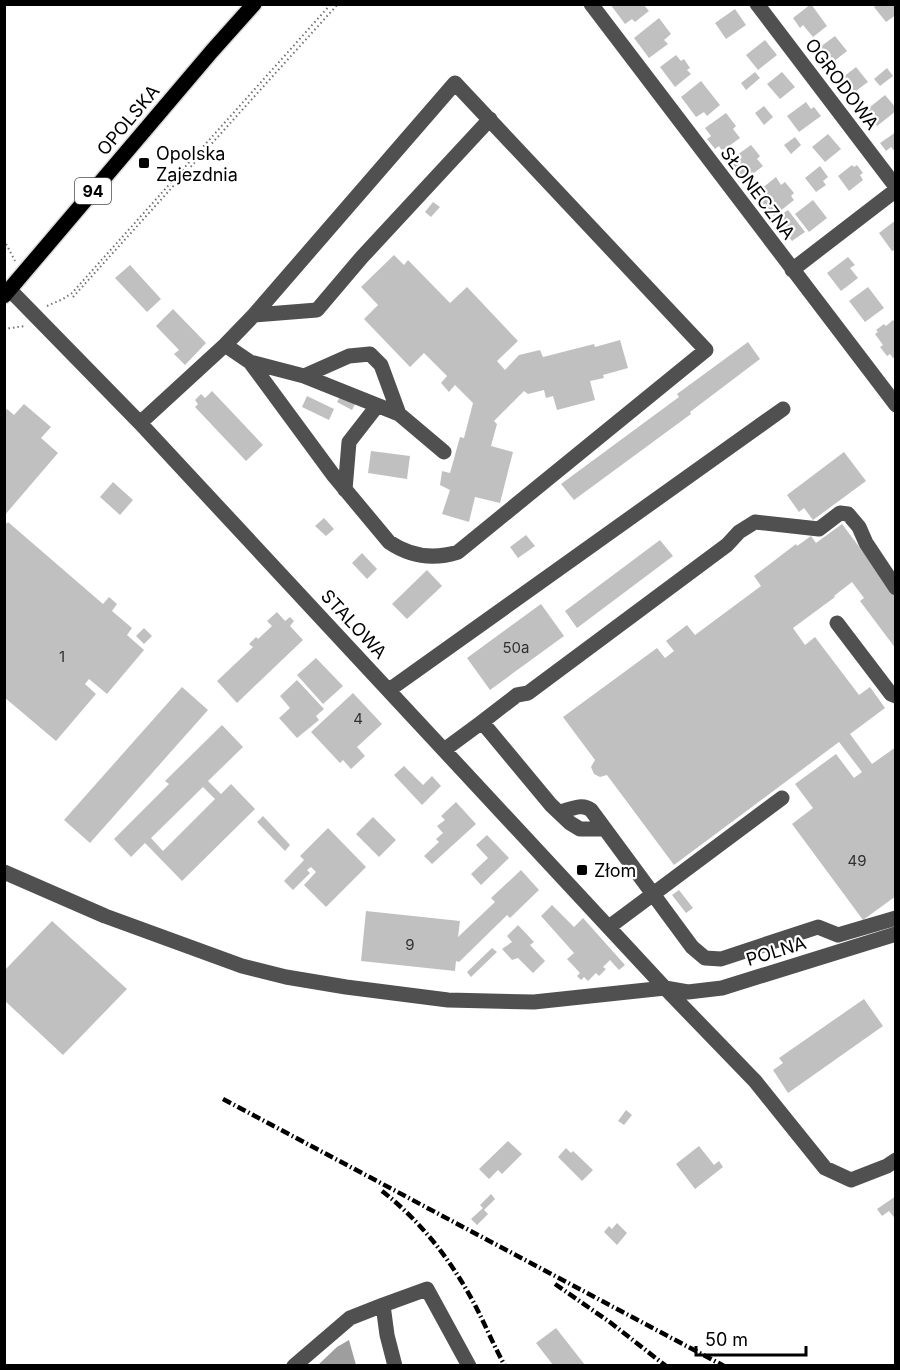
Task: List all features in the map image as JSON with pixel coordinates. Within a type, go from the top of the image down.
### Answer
[{"type":"main road","name":"OPOLSKA","points":[[7,293],[254,4]]},
{"type":"street","name":"SŁONECZNA","points":[[591,4],[896,405]]},
{"type":"street","name":"OGRODOWA","points":[[757,4],[896,189]]},
{"type":"street","points":[[140,423],[225,345],[254,315],[455,83],[706,350],[458,552],[430,558],[401,550],[382,534],[345,490],[250,362]]},
{"type":"street","points":[[254,315],[317,310],[362,257],[490,119]]},
{"type":"street","points":[[792,270],[896,189]]},
{"type":"street","name":"STALOWA","points":[[7,293],[140,423],[665,988],[755,1081],[825,1168],[852,1180],[896,1160]]},
{"type":"street","points":[[225,345],[250,362],[304,376],[399,414],[444,452]]},
{"type":"street","points":[[304,376],[349,356],[370,354],[381,364],[399,414]]},
{"type":"street","points":[[345,490],[349,442],[377,406]]},
{"type":"street","points":[[389,690],[783,409]]},
{"type":"street","points":[[444,750],[517,695],[528,693],[755,522],[819,529],[840,513],[848,514],[859,527],[866,543],[896,588]]},
{"type":"street","points":[[837,623],[891,694],[896,696]]},
{"type":"street","points":[[482,722],[551,805],[570,823],[580,829],[604,828]]},
{"type":"street","points":[[609,927],[782,798]]},
{"type":"street","points":[[561,812],[586,806],[692,947],[705,958],[721,958],[818,927],[838,935],[896,918]]},
{"type":"street","name":"POLNA","points":[[4,872],[105,916],[242,966],[286,977],[406,995],[500,1002],[577,999],[665,988],[688,992],[722,988],[896,934]]},
{"type":"street","points":[[294,1365],[350,1318],[427,1289],[469,1365]]},
{"type":"street","points":[[384,1305],[387,1335],[395,1365]]},
{"type":"path","points":[[46,306],[72,293],[331,4]]},
{"type":"path","points":[[73,297],[338,4]]},
{"type":"path","points":[[4,240],[22,276]]},
{"type":"path","points":[[4,329],[27,324]]},
{"type":"shaded area","points":[[349,1340],[356,1365],[318,1365],[337,1347]]},
{"type":"building","points":[[610,4],[643,4],[649,11],[635,22],[632,19],[625,24]]},
{"type":"building","points":[[811,4],[827,26],[813,37],[803,25],[800,28],[793,18]]},
{"type":"building","points":[[877,4],[896,4],[896,15],[886,22],[874,7]]},
{"type":"building","points":[[735,9],[746,25],[726,39],[715,23]]},
{"type":"building","points":[[659,18],[671,34],[664,40],[668,44],[649,58],[634,38]]},
{"type":"building","points":[[835,36],[847,51],[833,62],[820,47]]},
{"type":"building","points":[[765,40],[777,55],[758,70],[746,55]]},
{"type":"building","points":[[676,55],[681,61],[684,59],[690,68],[687,70],[691,74],[675,87],[660,67]]},
{"type":"building","points":[[856,67],[868,82],[853,93],[842,78]]},
{"type":"building","points":[[887,68],[893,76],[880,86],[874,79]]},
{"type":"building","points":[[755,72],[760,78],[746,90],[741,83]]},
{"type":"building","points":[[782,72],[795,87],[780,99],[767,84]]},
{"type":"building","points":[[701,81],[720,105],[707,116],[704,112],[696,117],[681,97]]},
{"type":"building","points":[[885,95],[896,111],[877,126],[865,111]]},
{"type":"building","points":[[806,102],[811,109],[814,107],[821,116],[799,132],[787,116]]},
{"type":"building","points":[[764,106],[773,117],[764,125],[755,113]]},
{"type":"building","points":[[726,113],[736,126],[733,129],[740,138],[722,151],[719,146],[715,149],[707,139],[711,136],[705,128]]},
{"type":"building","points":[[896,132],[896,153],[891,147],[886,151],[880,143]]},
{"type":"building","points":[[828,134],[841,149],[825,162],[812,147]]},
{"type":"building","points":[[795,137],[801,145],[791,154],[784,145]]},
{"type":"building","points":[[751,145],[760,156],[757,159],[763,166],[745,180],[730,160]]},
{"type":"building","points":[[852,165],[854,167],[857,165],[863,173],[860,175],[863,180],[849,191],[838,176]]},
{"type":"building","points":[[820,166],[828,177],[823,181],[826,185],[816,192],[805,178]]},
{"type":"building","points":[[776,177],[781,185],[785,182],[794,193],[791,196],[794,200],[774,216],[755,194]]},
{"type":"building","points":[[813,200],[827,218],[809,232],[795,214]]},
{"type":"building","points":[[433,202],[440,207],[431,217],[425,212]]},
{"type":"building","points":[[788,210],[805,232],[792,241],[775,219]]},
{"type":"building","points":[[896,220],[896,249],[892,251],[879,233]]},
{"type":"building","points":[[394,255],[404,265],[408,260],[450,303],[467,287],[518,341],[497,361],[505,370],[519,355],[540,350],[543,357],[620,340],[628,368],[590,381],[595,400],[557,410],[553,396],[546,398],[544,390],[528,394],[524,391],[494,421],[497,424],[491,446],[513,452],[500,503],[475,497],[469,522],[442,514],[450,490],[440,485],[442,471],[450,473],[460,437],[464,438],[473,403],[455,385],[449,392],[441,383],[447,376],[424,353],[410,367],[364,319],[378,305],[361,287]]},
{"type":"building","points":[[848,257],[855,265],[850,268],[858,278],[841,291],[827,273]]},
{"type":"building","points":[[130,265],[161,299],[147,312],[115,278]]},
{"type":"building","points":[[868,287],[884,308],[865,322],[849,301]]},
{"type":"building","points":[[173,309],[206,343],[185,365],[174,354],[179,350],[156,326]]},
{"type":"building","points":[[893,320],[896,323],[896,357],[893,358],[890,354],[887,356],[880,347],[883,345],[875,334],[878,332],[876,330]]},
{"type":"building","points":[[748,342],[760,359],[690,412],[691,414],[574,500],[561,484],[679,397],[677,394]]},
{"type":"building","points":[[212,391],[263,445],[246,461],[195,407],[198,404],[195,400],[201,394],[205,398]]},
{"type":"building","points":[[341,395],[356,402],[352,410],[337,402]]},
{"type":"building","points":[[307,396],[334,409],[329,420],[302,407]]},
{"type":"building","points":[[24,404],[51,427],[41,438],[58,453],[4,516],[4,412],[7,409],[14,415]]},
{"type":"building","points":[[371,451],[410,456],[407,479],[368,473]]},
{"type":"building","points":[[844,452],[866,481],[813,520],[804,508],[799,512],[787,495]]},
{"type":"building","points":[[113,482],[133,500],[120,515],[100,497]]},
{"type":"building","points":[[324,518],[334,529],[326,536],[315,526]]},
{"type":"building","points":[[8,522],[103,604],[109,597],[117,604],[112,611],[132,628],[127,635],[144,650],[107,694],[89,679],[85,684],[96,694],[56,741],[4,697],[4,526]]},
{"type":"building","points":[[842,524],[896,596],[896,649],[860,601],[864,598],[852,582],[793,628],[805,645],[815,637],[859,695],[870,687],[885,708],[850,734],[872,764],[896,747],[896,896],[863,920],[792,824],[813,808],[795,784],[836,754],[854,778],[862,772],[839,742],[674,865],[607,775],[600,777],[594,774],[591,767],[595,760],[563,717],[657,648],[665,658],[674,651],[666,641],[687,625],[695,635],[761,586],[754,576],[796,544],[797,546],[811,536],[816,543]]},
{"type":"building","points":[[526,535],[535,546],[518,558],[510,547]]},
{"type":"building","points":[[660,540],[673,556],[577,628],[565,611]]},
{"type":"building","points":[[362,553],[377,569],[367,579],[352,563]]},
{"type":"building","points":[[427,570],[442,586],[407,619],[392,604]]},
{"type":"building","points":[[541,604],[564,636],[490,690],[467,658]]},
{"type":"building","points":[[277,612],[285,621],[290,617],[294,621],[290,626],[303,640],[237,703],[217,681],[253,647],[249,644],[256,637],[258,639],[272,626],[267,621]]},
{"type":"building","points":[[144,628],[152,636],[144,644],[136,636]]},
{"type":"building","points":[[316,658],[343,686],[323,704],[297,675]]},
{"type":"building","points":[[297,680],[324,709],[316,716],[319,720],[297,738],[279,718],[290,708],[280,696]]},
{"type":"building","points":[[182,687],[208,710],[90,843],[64,820]]},
{"type":"building","points":[[353,693],[382,724],[357,747],[365,756],[351,769],[343,760],[340,763],[311,732]]},
{"type":"building","points":[[222,725],[243,747],[208,781],[221,794],[231,784],[255,809],[182,881],[145,843],[131,857],[114,839],[169,784],[165,781]],"holes":[[[203,787],[215,799],[163,851],[151,838]]]},
{"type":"building","points":[[404,766],[423,785],[432,776],[441,786],[422,805],[394,775]]},
{"type":"building","points":[[456,802],[476,824],[432,864],[424,856],[439,842],[436,839],[443,833],[437,826],[445,820],[441,816]]},
{"type":"building","points":[[263,816],[290,845],[285,851],[257,822]]},
{"type":"building","points":[[373,817],[396,840],[379,857],[356,834]]},
{"type":"building","points":[[328,828],[366,867],[326,907],[304,885],[316,872],[311,867],[307,870],[310,873],[293,890],[284,881],[304,860],[300,856]]},
{"type":"building","points":[[487,835],[509,858],[481,885],[471,874],[488,858],[476,845]]},
{"type":"building","points":[[521,870],[539,890],[510,918],[507,915],[459,962],[456,961],[455,971],[361,961],[366,911],[460,921],[458,937],[495,902],[491,898]]},
{"type":"building","points":[[679,890],[693,908],[686,913],[672,895]]},
{"type":"building","points":[[552,905],[574,927],[583,918],[625,965],[619,970],[610,960],[603,967],[606,969],[599,976],[596,973],[588,981],[584,977],[581,980],[577,976],[580,973],[567,959],[574,953],[541,916]]},
{"type":"building","points":[[52,921],[127,989],[63,1055],[4,1000],[4,971]]},
{"type":"building","points":[[518,925],[534,942],[530,945],[545,961],[533,973],[518,958],[512,960],[502,949],[512,942],[507,936]]},
{"type":"building","points":[[492,948],[497,952],[471,977],[467,972]]},
{"type":"building","points":[[864,999],[883,1026],[788,1093],[773,1070],[783,1063],[779,1058]]},
{"type":"building","points":[[626,1110],[632,1115],[624,1125],[618,1121]]},
{"type":"building","points":[[508,1141],[522,1154],[502,1174],[498,1170],[489,1179],[479,1169]]},
{"type":"building","points":[[699,1146],[714,1165],[719,1161],[723,1167],[695,1189],[676,1164]]},
{"type":"building","points":[[566,1148],[571,1153],[573,1151],[593,1170],[582,1181],[558,1157]]},
{"type":"building","points":[[491,1194],[495,1199],[484,1210],[488,1214],[477,1225],[471,1219],[483,1208],[480,1205]]},
{"type":"building","points":[[896,1196],[896,1220],[889,1211],[882,1216],[877,1209]]},
{"type":"building","points":[[617,1223],[627,1233],[617,1245],[604,1232],[609,1226],[612,1229]]},
{"type":"building","points":[[556,1328],[585,1365],[553,1365],[536,1343]]},
{"type":"railway","points":[[223,1099],[724,1366]]},
{"type":"railway","points":[[382,1191],[411,1216],[448,1261],[469,1294],[505,1366]]},
{"type":"railway","points":[[555,1284],[611,1323],[666,1366]]},
{"type":"place","name":"Opolska Zajezdnia","points":[[144,163]]},
{"type":"place","name":"Złom","points":[[582,870]]}]
